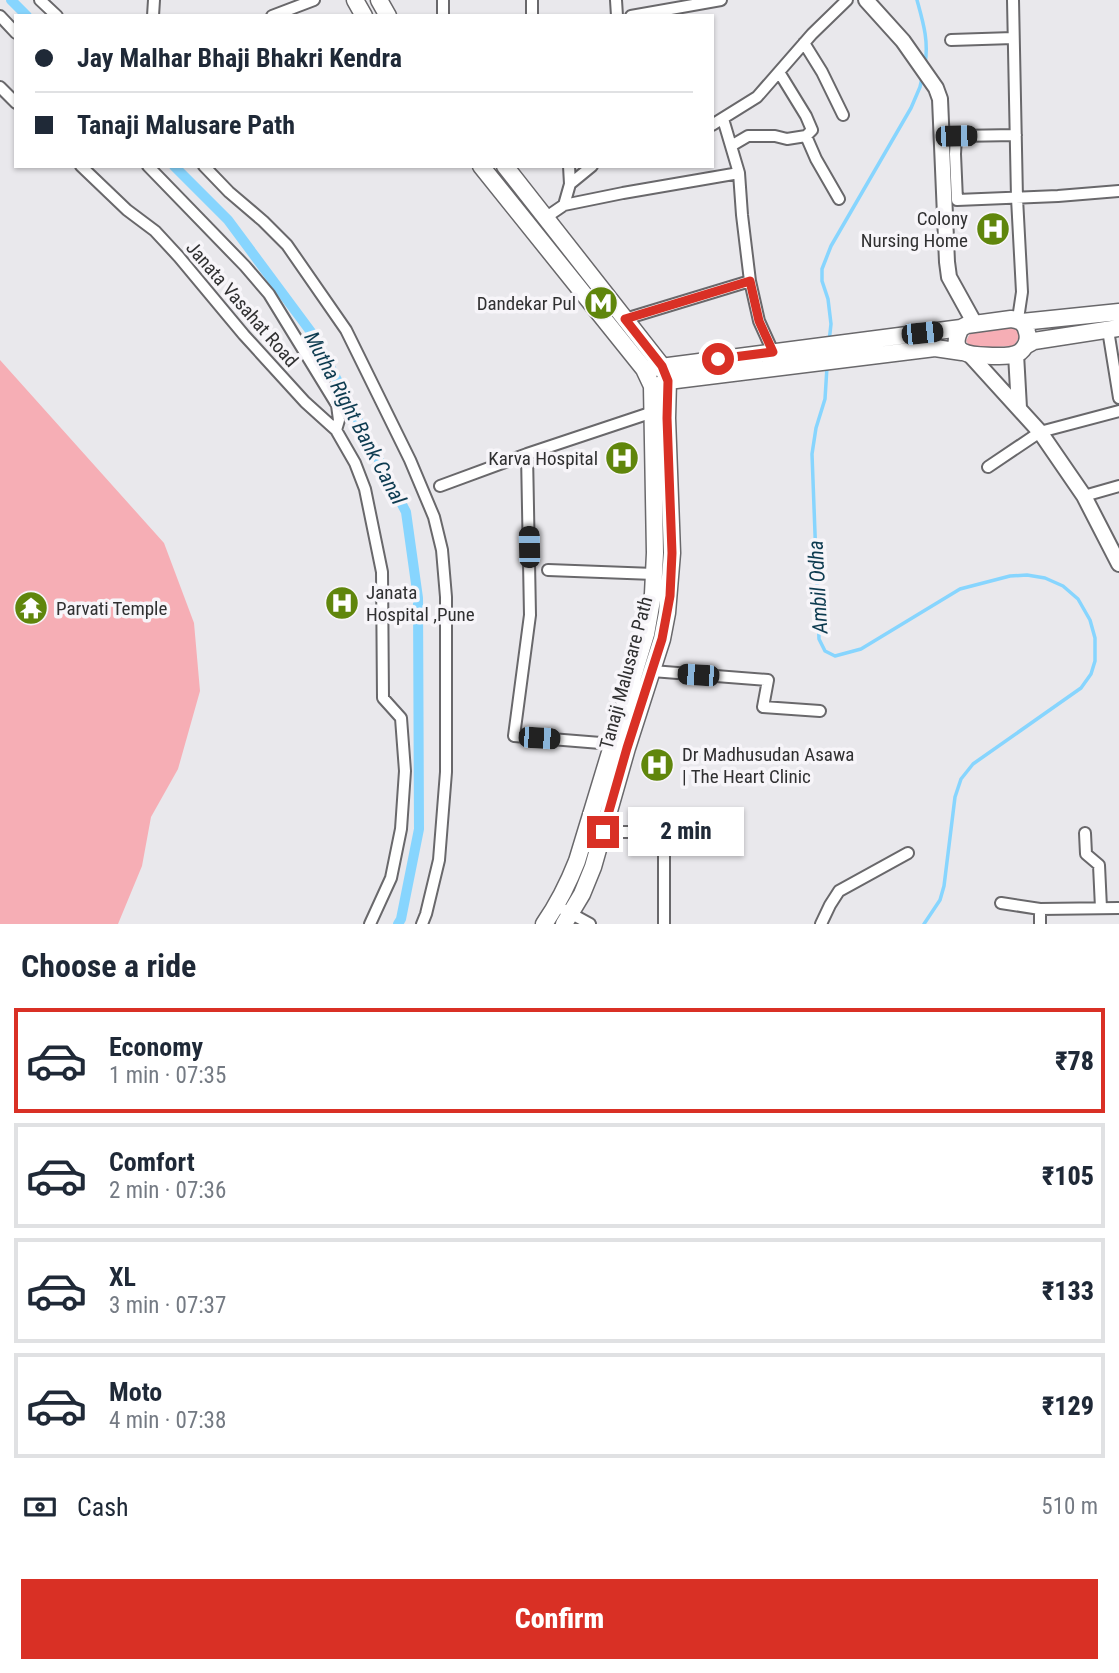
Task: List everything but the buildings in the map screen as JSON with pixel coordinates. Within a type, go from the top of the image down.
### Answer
[{"type":"main road","points":[[483,168],[649,380],[665,374],[773,352],[816,355]]},
{"type":"main road","points":[[507,168],[665,374]]},
{"type":"main road","points":[[520,216],[534,204]]},
{"type":"main road","points":[[665,374],[923,341],[968,326],[1011,318],[1020,321],[1119,312]]},
{"type":"main road","points":[[1020,321],[1027,334],[1021,350]]},
{"type":"main road","points":[[966,354],[957,341],[968,326]]},
{"type":"main road","points":[[923,341],[935,348],[966,354],[1009,356],[1034,341],[1113,329]]},
{"type":"main road","name":"Tanaji Malusare Path","points":[[564,915],[567,886],[613,744],[651,611],[654,574],[663,525],[667,418],[665,374]]},
{"type":"main road","name":"Tanaji Malusare Path","points":[[544,924],[564,915],[586,885],[652,671],[667,613],[672,553],[663,525],[649,380]]},
{"type":"street","points":[[40,0],[55,14]]},
{"type":"street","points":[[277,14],[314,0]]},
{"type":"street","points":[[642,14],[721,0]]},
{"type":"street","points":[[714,124],[757,97],[804,43],[848,0]]},
{"type":"street","points":[[866,0],[903,41],[936,88],[940,99],[948,270],[968,326]]},
{"type":"street","points":[[1013,0],[1017,198],[1022,292],[1020,321]]},
{"type":"street","points":[[0,16],[14,31]]},
{"type":"street","points":[[951,40],[1013,38]]},
{"type":"street","points":[[804,43],[843,115]]},
{"type":"street","points":[[731,146],[748,136],[787,139],[806,136],[812,130],[779,72]]},
{"type":"street","points":[[0,87],[14,101]]},
{"type":"street","points":[[723,119],[739,173],[750,281],[759,321],[773,352]]},
{"type":"street","points":[[1016,135],[956,136],[957,200],[1119,191]]},
{"type":"street","points":[[806,136],[839,199]]},
{"type":"street","name":"Janata Vasahat Road","points":[[83,168],[163,240],[304,402],[336,430],[355,463],[365,489],[382,572],[383,698],[401,718],[405,771],[401,829],[391,878],[370,924]]},
{"type":"street","points":[[150,168],[269,294],[337,405],[339,420],[336,430]]},
{"type":"street","points":[[206,168],[287,245],[346,330],[435,517],[442,550],[446,597],[446,772],[439,860],[422,924]]},
{"type":"street","points":[[564,205],[570,184],[569,168]]},
{"type":"street","points":[[570,184],[590,168]]},
{"type":"street","points":[[545,218],[564,205],[739,173]]},
{"type":"street","points":[[625,319],[750,281]]},
{"type":"street","points":[[1113,329],[1119,398]]},
{"type":"street","points":[[1019,408],[1021,350]]},
{"type":"street","points":[[966,354],[1040,432],[1084,496],[1119,564]]},
{"type":"street","points":[[988,467],[1040,432],[1119,411]]},
{"type":"street","points":[[440,486],[653,412]]},
{"type":"street","points":[[527,454],[530,615],[514,736],[613,744]]},
{"type":"street","points":[[1084,496],[1119,486]]},
{"type":"street","points":[[548,570],[654,574]]},
{"type":"street","points":[[652,671],[768,680],[763,707],[820,711]]},
{"type":"street","points":[[603,832],[656,832],[664,837],[664,924]]},
{"type":"street","points":[[1084,832],[1086,854],[1099,865],[1101,908]]},
{"type":"street","points":[[821,924],[839,891],[908,853]]},
{"type":"street","points":[[1001,903],[1040,909],[1119,908]]},
{"type":"street","points":[[1040,909],[1040,924]]},
{"type":"street","points":[[564,915],[590,924]]},
{"type":"shaded area","points":[[1014,327],[1019,337],[1014,346],[974,348],[966,341],[973,332]]},
{"type":"shaded area","points":[[0,360],[164,543],[194,623],[200,691],[178,769],[151,817],[142,866],[118,924],[0,924]]},
{"type":"waterway","name":"Mutha Right Bank Canal","points":[[11,0],[25,14]]},
{"type":"waterway","name":"Ambil Odha","points":[[917,0],[926,39],[925,64]]},
{"type":"waterway","name":"Ambil Odha","points":[[829,342],[831,324],[822,269],[831,246],[911,108],[922,78]]},
{"type":"waterway","name":"Mutha Right Bank Canal","points":[[176,168],[228,220],[314,336],[406,512],[418,598],[419,829],[398,924]]},
{"type":"waterway","name":"Ambil Odha","points":[[827,367],[825,399],[812,454],[819,639],[825,651],[835,656],[861,649],[960,589],[1010,576],[1027,575],[1045,578],[1063,586],[1078,599],[1090,620],[1095,638],[1095,661],[1091,674],[1081,688],[973,764],[961,779],[955,797],[944,886],[940,900],[924,924]]},
{"type":"place","name":"Colony Nursing Home","points":[[993,229]]},
{"type":"place","name":"Dandekar Pul","points":[[601,303]]},
{"type":"place","name":"Karva Hospital","points":[[622,458]]},
{"type":"place","name":"Janata Hospital ,Pune","points":[[342,603]]},
{"type":"place","name":"Parvati Temple","points":[[31,608]]},
{"type":"place","name":"Dr Madhusudan Asawa | The Heart Clinic","points":[[657,765]]},
{"type":"route","points":[[603,832],[662,639],[670,596],[672,553],[668,381],[662,366],[625,319],[750,281],[759,321],[773,352],[718,359]]}]
